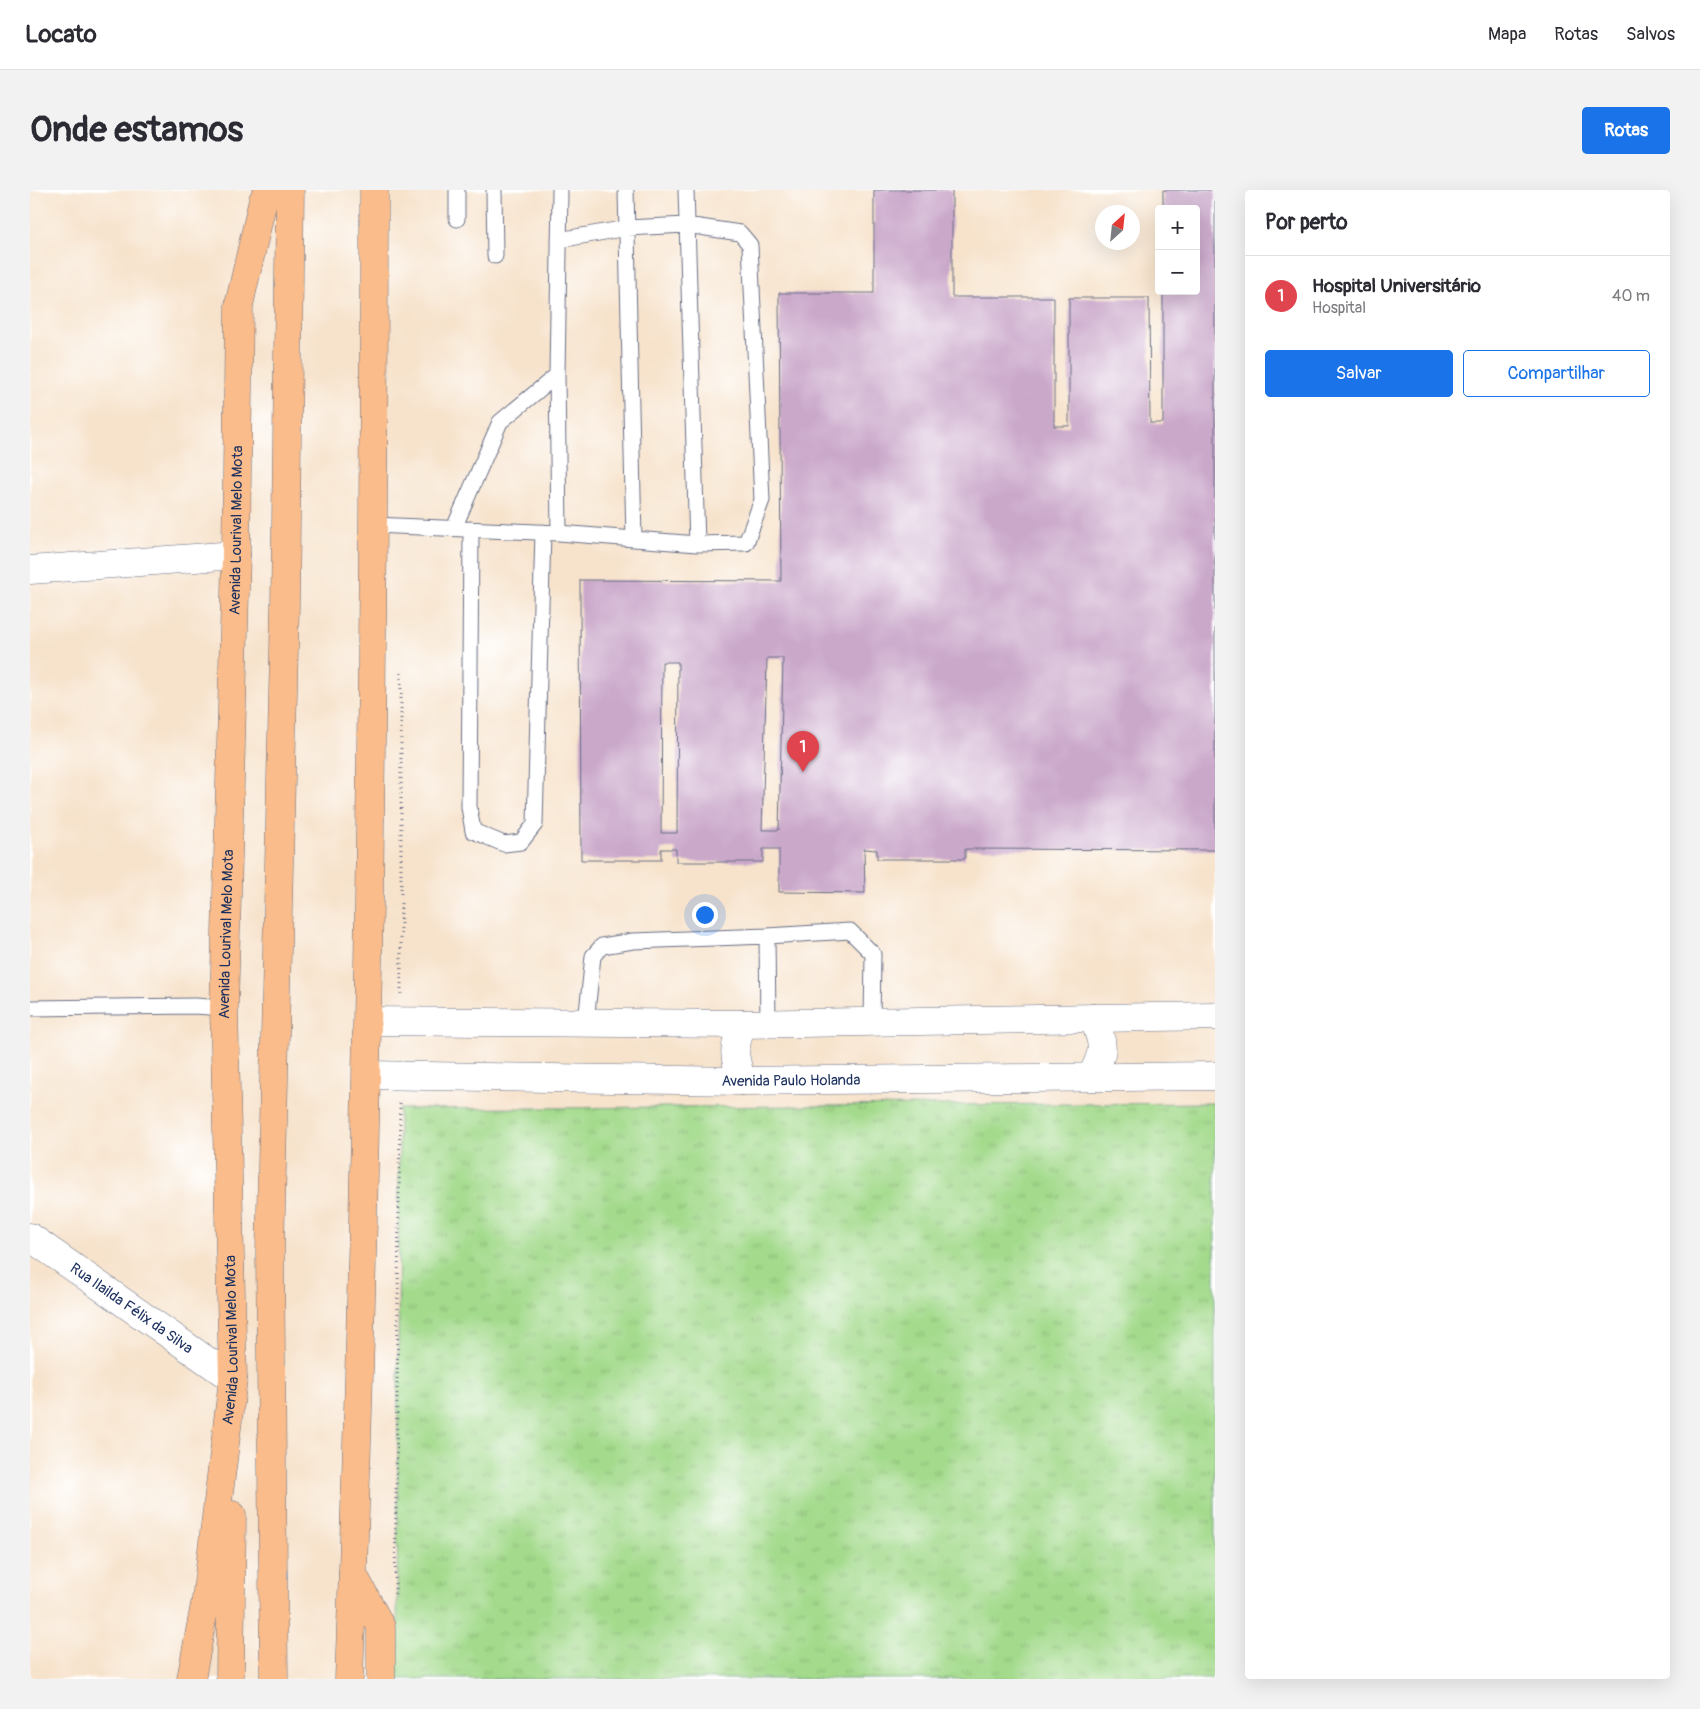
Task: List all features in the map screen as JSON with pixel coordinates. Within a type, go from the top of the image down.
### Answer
[{"type":"main road","name":"Avenida Lourival Melo Mota","points":[[191,1679],[206,1599],[233,1379],[224,1008],[236,554],[239,305],[268,190]]},
{"type":"main road","points":[[274,1679],[270,1252],[285,606],[290,190]]},
{"type":"main road","points":[[350,1679],[368,1020],[374,526],[374,190]]},
{"type":"main road","points":[[230,1679],[233,1379]]},
{"type":"main road","points":[[353,1574],[381,1627],[380,1679]]},
{"type":"street","points":[[30,570],[236,554]]},
{"type":"street","points":[[368,1020],[755,1024],[1215,1016]]},
{"type":"street","points":[[1091,1077],[1101,1059],[1102,1038],[1093,1018]]},
{"type":"street","points":[[742,1081],[734,1058],[736,1042],[755,1024]]},
{"type":"street","name":"Avenida Paulo Holanda","points":[[367,1075],[742,1081],[1215,1076]]},
{"type":"street","name":"Rua Ilailda Félix da Silva","points":[[30,1237],[233,1379]]},
{"type":"lane","points":[[456,218],[457,190]]},
{"type":"lane","points":[[494,190],[495,256]]},
{"type":"lane","points":[[559,533],[557,375],[560,190]]},
{"type":"lane","points":[[626,190],[634,539]]},
{"type":"lane","points":[[686,190],[697,544]]},
{"type":"lane","points":[[374,526],[543,532],[697,544],[746,543],[762,500],[750,245],[740,233],[686,225],[627,228],[559,240]]},
{"type":"lane","points":[[454,528],[500,422],[557,375]]},
{"type":"lane","points":[[471,529],[469,807],[473,831],[504,844],[521,842],[535,824],[543,532]]},
{"type":"lane","points":[[586,1022],[593,956],[602,946],[633,941],[850,931],[873,954],[872,1022]]},
{"type":"lane","points":[[755,1024],[767,936]]},
{"type":"lane","points":[[30,1008],[195,1006],[224,1008]]},
{"type":"path","points":[[401,666],[401,1021]]},
{"type":"path","points":[[394,1600],[400,1076]]},
{"type":"green space","points":[[1215,1103],[1215,1679],[397,1679],[399,1109]]},
{"type":"building","points":[[874,190],[952,190],[952,297],[1054,297],[1054,426],[1069,426],[1069,298],[1149,298],[1150,423],[1163,423],[1163,295],[1200,295],[1200,205],[1163,205],[1163,190],[1215,190],[1215,850],[965,849],[965,859],[877,859],[877,850],[864,849],[865,893],[779,892],[779,849],[763,849],[763,862],[676,862],[676,849],[661,849],[661,860],[581,860],[580,580],[781,581],[779,293],[874,293]],"holes":[[[767,658],[783,658],[779,830],[762,830]],[[662,662],[678,662],[677,833],[661,833]]]},
{"type":"place","name":"Hospital Universitário","points":[[803,772]]}]
